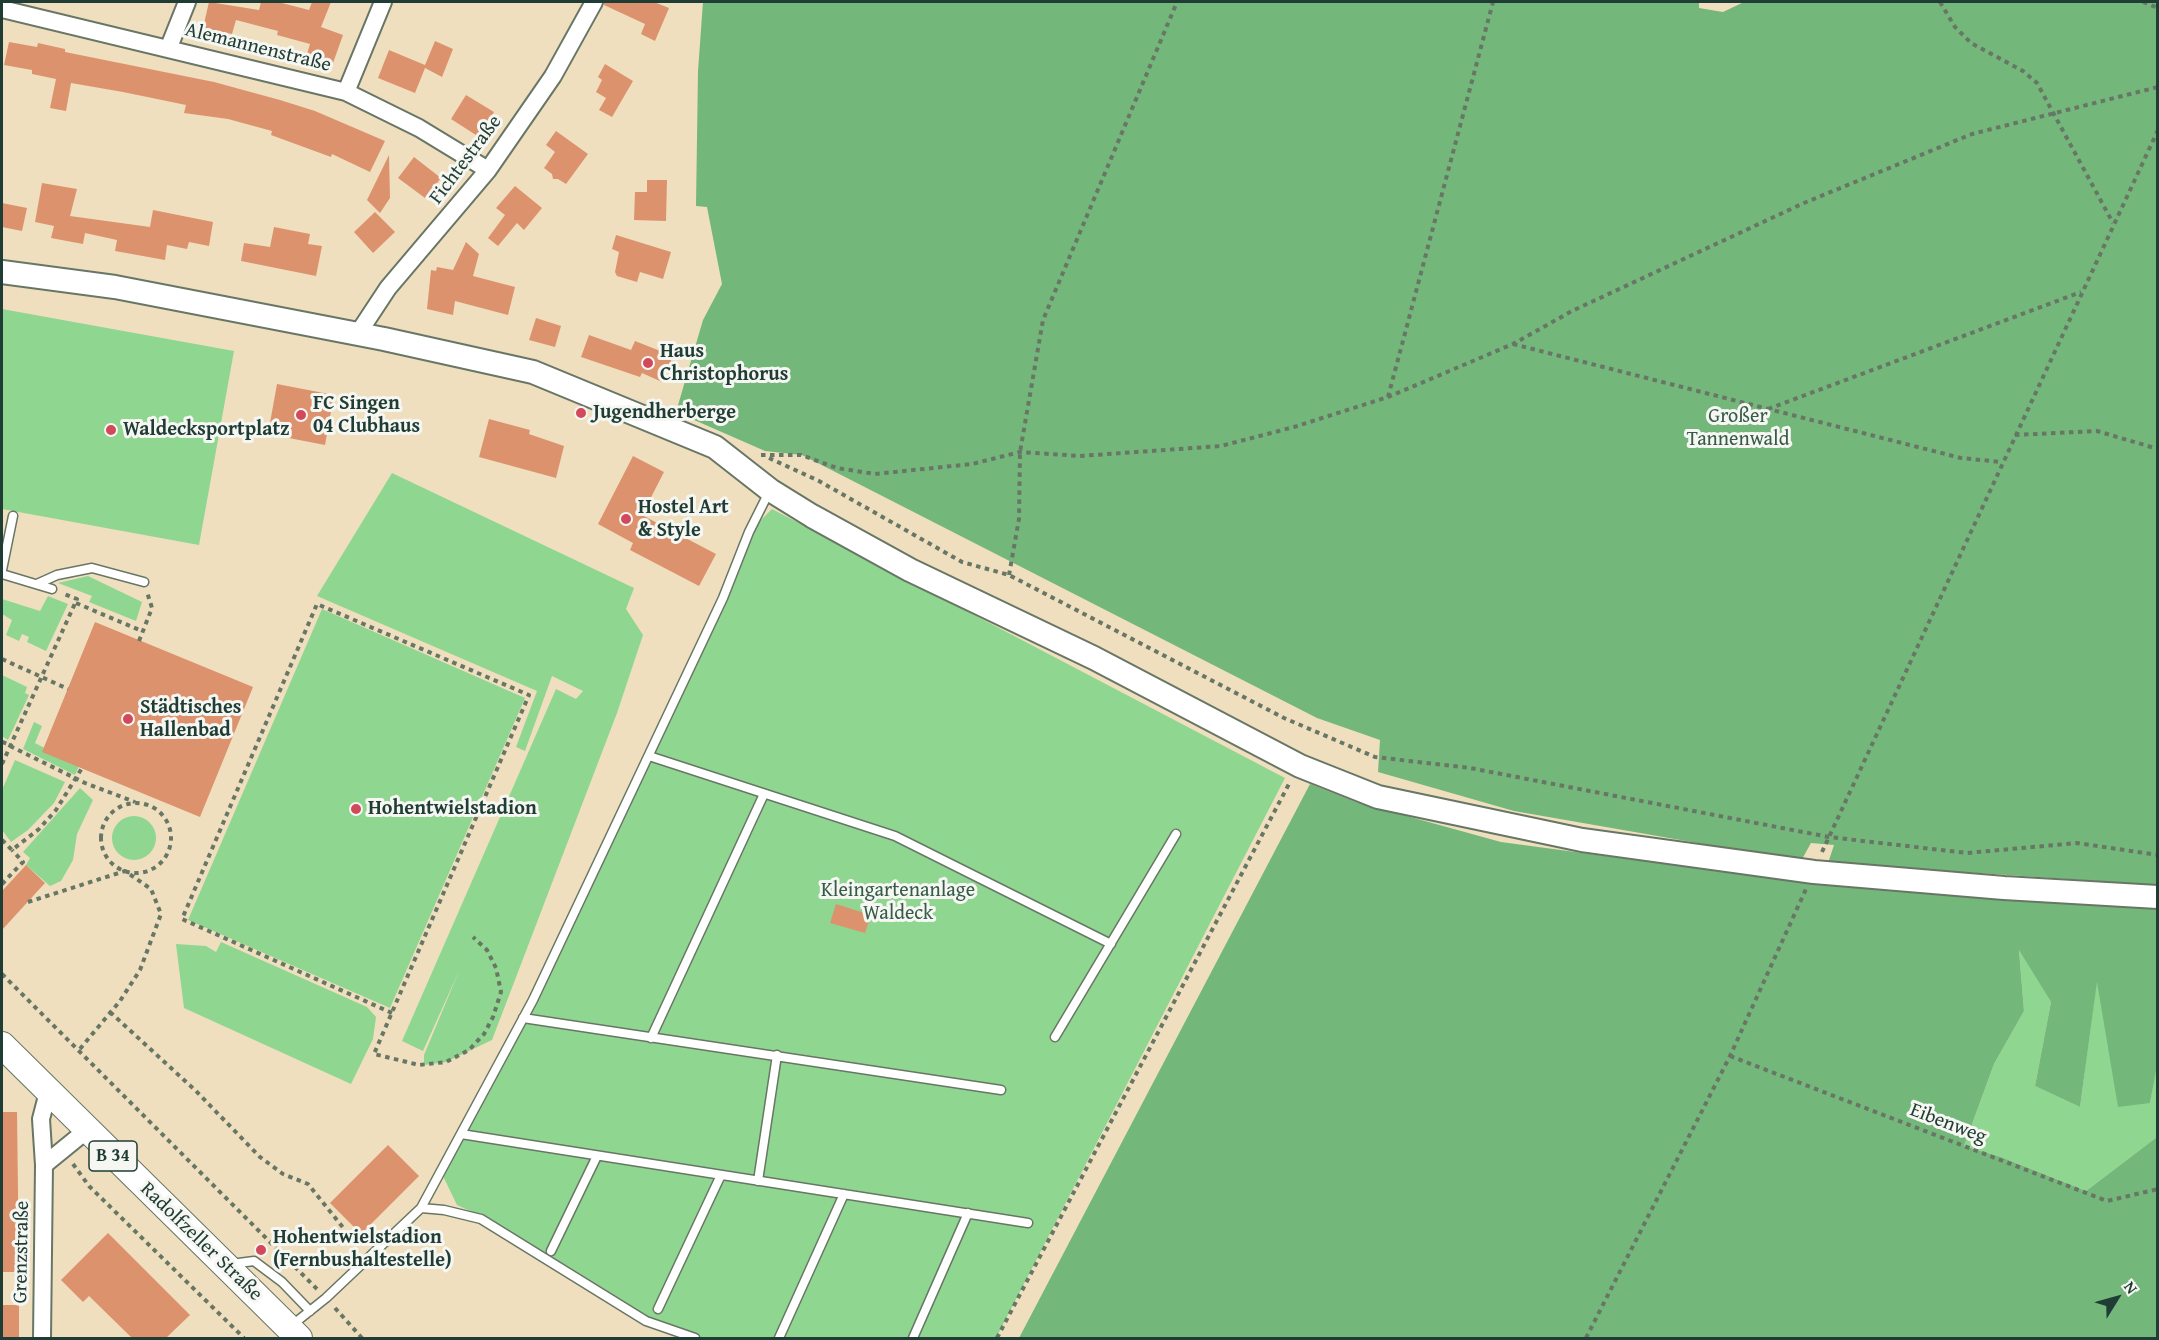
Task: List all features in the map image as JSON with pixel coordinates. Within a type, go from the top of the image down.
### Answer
[{"type":"main road","points":[[2,272],[115,287],[533,372],[715,447],[770,490],[910,570],[1094,658],[1300,766],[1378,797],[1582,840],[1814,872],[2004,888],[2157,897]]},
{"type":"main road","name":"Radolfzeller Straße","points":[[2,1046],[294,1333]]},
{"type":"street","points":[[169,47],[187,2]]},
{"type":"street","points":[[346,92],[383,2]]},
{"type":"street","name":"Fichtestraße","points":[[357,335],[388,288],[488,170],[553,76],[594,2]]},
{"type":"street","name":"Alemannenstraße","points":[[2,9],[169,47],[346,92],[419,128],[488,170]]},
{"type":"street","name":"Grenzstraße","points":[[42,1338],[44,1165],[41,1119],[48,1092]]},
{"type":"street","points":[[44,1165],[87,1130]]},
{"type":"lane","points":[[294,1333],[310,1311],[421,1208],[523,1018],[723,598],[749,532],[770,490]]},
{"type":"lane","points":[[13,516],[2,572],[52,589]]},
{"type":"lane","points":[[37,584],[57,575],[92,568],[144,582]]},
{"type":"lane","points":[[649,756],[895,836],[1111,944]]},
{"type":"lane","points":[[651,1038],[764,794]]},
{"type":"lane","points":[[1055,1037],[1176,834]]},
{"type":"lane","points":[[523,1018],[1001,1090]]},
{"type":"lane","points":[[758,1181],[777,1055]]},
{"type":"lane","points":[[461,1134],[1028,1223]]},
{"type":"lane","points":[[551,1251],[597,1156]]},
{"type":"lane","points":[[658,1309],[721,1175]]},
{"type":"lane","points":[[779,1338],[844,1194]]},
{"type":"lane","points":[[421,1208],[444,1210],[481,1219],[646,1321],[695,1338]]},
{"type":"lane","points":[[913,1338],[968,1214]]},
{"type":"lane","points":[[225,1266],[254,1261],[282,1282],[310,1311]]},
{"type":"path","points":[[1009,575],[1019,519],[1020,452],[1043,320],[1177,2]]},
{"type":"path","points":[[1388,397],[1493,2]]},
{"type":"path","points":[[1940,2],[1955,27],[1971,43],[2023,70],[2037,83],[2113,224]]},
{"type":"path","points":[[2143,2],[2157,8]]},
{"type":"path","points":[[801,455],[837,468],[874,474],[972,464],[1020,452],[1080,456],[1221,446],[1294,427],[1388,397],[1513,344],[1572,311],[1804,202],[1972,134],[2157,87]]},
{"type":"path","points":[[1586,1338],[1730,1056],[1829,837],[2157,130]]},
{"type":"path","points":[[1768,409],[2081,292]]},
{"type":"path","points":[[1513,344],[1961,458],[2002,462]]},
{"type":"path","points":[[2015,435],[2097,431],[2157,448]]},
{"type":"path","points":[[766,456],[819,481],[962,562],[1009,575],[1284,718],[1375,757],[1470,768],[1829,837],[1967,853],[2077,843],[2157,855]]},
{"type":"path","points":[[139,641],[152,608],[144,582]]},
{"type":"path","points":[[2,764],[78,599],[71,597]]},
{"type":"path","points":[[76,603],[142,631]]},
{"type":"path","points":[[392,1013],[182,919],[317,604],[529,695],[392,1013],[374,1054],[418,1065],[446,1062],[469,1050],[484,1034],[493,1017],[501,992],[496,968],[487,950],[473,937]]},
{"type":"path","points":[[2,659],[68,689]]},
{"type":"path","points":[[2,742],[77,779],[157,809],[165,817],[172,838],[165,858],[157,866],[137,873],[125,871],[28,902]]},
{"type":"path","points":[[997,1338],[1300,766]]},
{"type":"path","points":[[12,850],[39,828],[77,779],[82,768]]},
{"type":"path","points":[[79,1050],[140,970],[160,914],[150,889],[114,865],[106,856],[101,844],[101,832],[112,811],[135,802]]},
{"type":"path","points":[[2,840],[23,862],[2,884]]},
{"type":"path","points":[[2,974],[326,1298],[362,1338]]},
{"type":"path","points":[[110,1012],[196,1091],[260,1157],[284,1174],[308,1184],[345,1230]]},
{"type":"path","name":"Eibenweg","points":[[1730,1056],[2107,1202],[2157,1189]]},
{"type":"path","points":[[62,1150],[89,1186],[244,1338]]},
{"type":"green space","name":"Großer Tannenwald","points":[[703,2],[1699,2],[1699,8],[1723,12],[1744,2],[2157,2],[2157,885],[1828,863],[1834,845],[1811,843],[1801,861],[1514,811],[1378,772],[1380,740],[1317,718],[802,455],[765,451],[676,412],[703,320],[722,284],[707,207],[696,206],[698,71]]},
{"type":"green space","name":"Waldecksportplatz","points":[[2,309],[234,351],[199,545],[2,509]]},
{"type":"green space","points":[[392,473],[634,588],[626,609],[643,635],[617,713],[492,1040],[446,1062],[424,1065],[424,1055],[459,971],[423,1051],[402,1041],[556,689],[576,699],[583,691],[552,676],[525,751],[516,747],[537,691],[317,596]]},
{"type":"green space","name":"Kleingartenanlage Waldeck","points":[[772,509],[1285,778],[996,1338],[695,1338],[646,1321],[479,1215],[457,1205],[441,1172],[533,1000],[649,756],[749,532]]},
{"type":"green space","points":[[88,576],[142,602],[136,621],[89,602],[92,596],[58,583]]},
{"type":"green space","points":[[48,596],[68,604],[46,651],[27,642],[29,637],[22,634],[19,641],[6,635],[12,620],[2,614],[2,599],[40,611]]},
{"type":"green space","name":"Hohentwielstadion","points":[[322,609],[525,698],[390,1008],[188,920]]},
{"type":"green space","points":[[2,675],[27,687],[25,693],[29,695],[8,740],[2,736]]},
{"type":"green space","points":[[34,722],[42,726],[35,743],[79,766],[75,775],[23,749]]},
{"type":"green space","points":[[15,760],[65,782],[54,803],[28,830],[11,842],[2,830],[2,790]]},
{"type":"green space","points":[[1310,784],[1356,802],[1501,842],[1799,882],[1989,899],[2157,909],[2158,1060],[2150,1103],[2118,1107],[2097,982],[2080,1107],[2035,1086],[2051,1002],[2019,950],[2024,1011],[1994,1064],[1964,1146],[2001,1157],[2086,1191],[2157,1137],[2157,1338],[1019,1338]]},
{"type":"green space","points":[[80,788],[93,800],[77,834],[73,860],[61,881],[50,886],[26,865],[30,858],[23,852]]},
{"type":"green space","points":[[134,816],[143,817],[150,822],[155,829],[155,847],[150,854],[143,859],[134,860],[125,859],[118,854],[113,847],[112,838],[113,829],[118,822],[125,817]]},
{"type":"green space","points":[[221,942],[367,1007],[376,1017],[373,1039],[351,1084],[184,1008],[176,944],[206,946],[216,952]]},
{"type":"green space","points":[[2019,949],[2051,1002],[2035,1086],[2080,1107],[2097,979],[2150,1103],[2157,1060],[2157,1137],[2086,1191],[2001,1157],[1964,1146],[1994,1064],[2024,1011]]},
{"type":"building","points":[[209,2],[259,10],[261,2],[278,2],[309,10],[312,2],[331,2],[321,27],[343,35],[333,63],[307,54],[310,44],[277,35],[278,31],[236,20],[232,34],[203,28]]},
{"type":"building","points":[[604,2],[654,2],[669,8],[655,41],[641,34],[645,24],[604,5]]},
{"type":"building","points":[[435,41],[453,49],[442,77],[425,68],[415,93],[378,78],[389,50],[425,65]]},
{"type":"building","points":[[9,42],[37,47],[38,43],[65,49],[65,52],[214,82],[315,111],[385,141],[370,172],[332,154],[331,157],[271,135],[272,131],[228,119],[184,113],[186,105],[123,92],[71,83],[66,111],[50,108],[56,79],[32,74],[32,70],[4,65]]},
{"type":"building","points":[[605,64],[633,81],[612,117],[599,110],[606,98],[596,92],[602,80],[598,77]]},
{"type":"building","points":[[466,95],[494,112],[479,137],[451,119]]},
{"type":"building","points":[[556,131],[588,154],[566,184],[553,179],[552,174],[544,168],[555,152],[546,145]]},
{"type":"building","points":[[389,155],[390,198],[380,213],[367,200]]},
{"type":"building","points":[[414,157],[441,178],[425,198],[398,178]]},
{"type":"building","points":[[647,180],[667,180],[666,221],[634,220],[635,192],[647,192]]},
{"type":"building","points":[[42,183],[77,189],[70,216],[150,227],[153,210],[213,222],[209,246],[189,242],[187,249],[167,245],[165,260],[115,251],[117,240],[85,233],[83,244],[51,238],[54,226],[35,222]]},
{"type":"building","points":[[515,186],[542,208],[524,230],[517,223],[498,246],[488,238],[505,215],[496,208]]},
{"type":"building","points":[[2,203],[27,208],[22,231],[2,227]]},
{"type":"building","points":[[375,212],[395,232],[373,253],[354,232]]},
{"type":"building","points":[[274,227],[310,234],[308,244],[322,246],[316,276],[241,261],[244,243],[270,247]]},
{"type":"building","points":[[616,235],[671,252],[663,279],[640,272],[637,282],[617,276],[615,272],[619,252],[612,249]]},
{"type":"building","points":[[466,242],[479,254],[473,276],[515,287],[508,315],[455,301],[453,315],[427,309],[431,270],[436,271],[437,267],[453,270]]},
{"type":"building","points":[[536,318],[561,326],[555,347],[529,340]]},
{"type":"building","points":[[589,335],[631,350],[635,341],[673,356],[662,382],[642,373],[640,377],[581,357]]},
{"type":"building","name":"FC Singen 04 Clubhaus","points":[[277,384],[334,395],[325,445],[268,434]]},
{"type":"building","points":[[489,419],[530,430],[529,434],[564,446],[556,478],[479,457]]},
{"type":"building","name":"Hostel Art & Style","points":[[633,456],[664,472],[642,515],[716,554],[699,586],[630,550],[633,543],[598,524]]},
{"type":"building","name":"Städtisches Hallenbad","points":[[95,622],[253,687],[200,817],[42,752]]},
{"type":"building","points":[[26,865],[45,883],[2,930],[2,891]]},
{"type":"building","points":[[836,904],[871,915],[865,933],[830,923]]},
{"type":"building","points":[[2,1112],[17,1112],[19,1272],[2,1272]]},
{"type":"building","points":[[388,1145],[419,1176],[361,1234],[330,1203]]},
{"type":"building","points":[[108,1233],[190,1315],[166,1338],[132,1338],[89,1296],[83,1302],[61,1280]]},
{"type":"building","points":[[2,1305],[19,1305],[19,1338],[2,1338]]},
{"type":"place","name":"Haus Christophorus","points":[[648,363]]},
{"type":"place","name":"Jugendherberge","points":[[581,413]]},
{"type":"place","name":"FC Singen 04 Clubhaus","points":[[301,415]]},
{"type":"place","name":"Waldecksportplatz","points":[[111,430]]},
{"type":"place","name":"Hostel Art & Style","points":[[626,519]]},
{"type":"place","name":"Städtisches Hallenbad","points":[[128,719]]},
{"type":"place","name":"Hohentwielstadion","points":[[356,809]]},
{"type":"place","name":"Hohentwielstadion (Fernbushaltestelle)","points":[[261,1250]]}]
